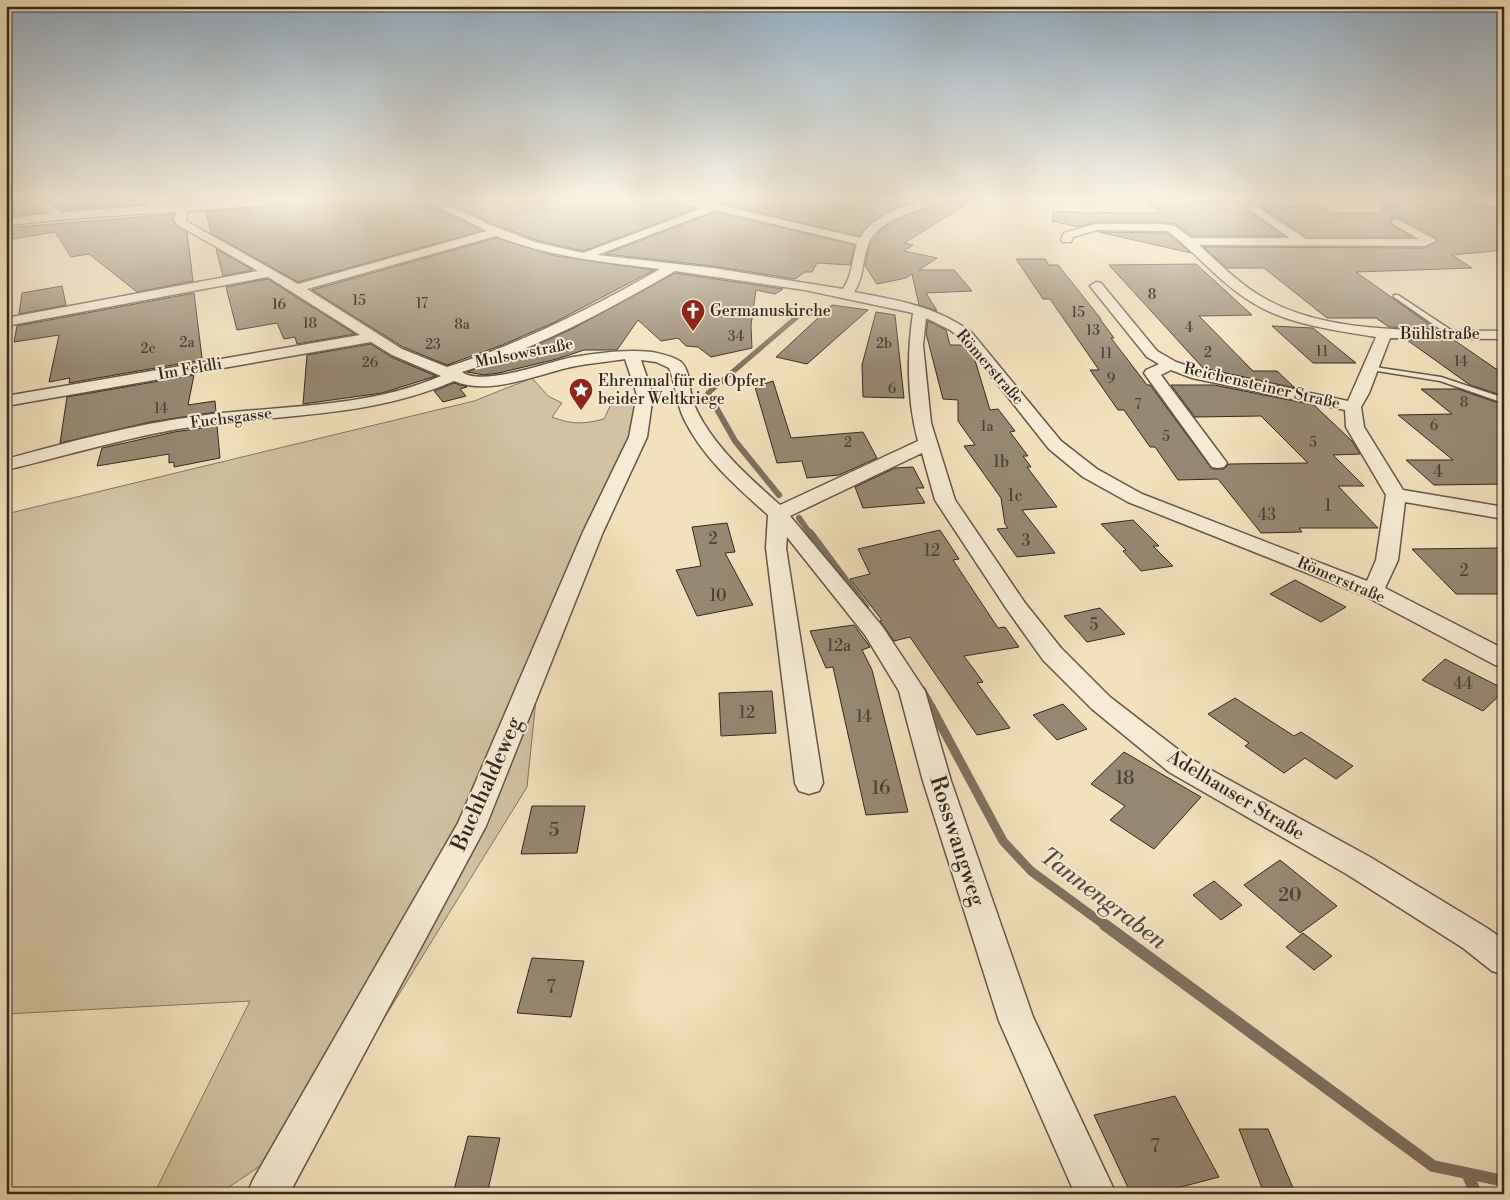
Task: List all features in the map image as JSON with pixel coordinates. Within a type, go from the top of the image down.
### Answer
[{"type":"street","name":"Mulsowstraße","points":[[237,255],[296,288],[404,356],[467,381],[488,382],[530,374],[572,362],[631,354]]},
{"type":"street","points":[[296,288],[414,255]]},
{"type":"street","name":"Römerstraße","points":[[579,255],[799,285],[920,310],[956,326],[967,336],[1055,445],[1090,473],[1135,498],[1373,592],[1504,659]]},
{"type":"street","points":[[846,294],[855,282],[860,255]]},
{"type":"street","points":[[1204,255],[1247,293],[1268,306],[1315,320],[1384,334]]},
{"type":"street","name":"Fuchsgasse","points":[[6,465],[128,434],[198,422],[332,408],[394,398],[422,390],[451,374],[546,335],[672,267]]},
{"type":"street","points":[[6,322],[269,273]]},
{"type":"street","name":"Reichensteiner Straße","points":[[1096,286],[1152,354],[1171,365],[1192,373],[1353,406]]},
{"type":"street","name":"Adelhauser Straße","points":[[920,310],[916,345],[922,423],[945,500],[1011,600],[1052,654],[1101,704],[1179,765],[1360,866],[1474,938],[1504,960]]},
{"type":"street","name":"Bühlstraße","points":[[1353,406],[1371,368],[1384,334],[1504,334]]},
{"type":"street","name":"Im Feldli","points":[[6,401],[374,337]]},
{"type":"street","name":"Rosswangweg","points":[[631,354],[660,358],[675,365],[680,376],[684,398],[693,420],[712,449],[741,480],[778,514],[874,631],[912,691],[937,780],[1017,1021],[1096,1194]]},
{"type":"street","name":"Buchhaldeweg","points":[[267,1194],[471,826],[594,532],[638,436],[645,394],[631,354]]},
{"type":"street","name":"Reichensteiner Straße","points":[[1171,365],[1152,374],[1218,462]]},
{"type":"street","points":[[1353,406],[1355,427],[1396,495],[1387,560],[1373,592]]},
{"type":"street","points":[[809,784],[776,548],[778,514],[928,443]]},
{"type":"street","points":[[1396,495],[1504,513]]},
{"type":"lane","points":[[1396,296],[1453,334]]},
{"type":"lane","points":[[1371,368],[1441,379],[1504,401]]},
{"type":"shaded area","points":[[532,378],[548,396],[562,403],[552,417],[559,420],[578,423],[604,419],[612,402],[634,396],[637,411],[636,429],[540,660],[527,787],[317,1127],[219,1194],[154,1194],[250,1001],[6,1014],[6,514],[474,401]]},
{"type":"building","points":[[90,255],[190,255],[193,281],[137,292]]},
{"type":"building","points":[[218,255],[227,255],[253,270],[223,276]]},
{"type":"building","points":[[250,255],[395,255],[298,282]]},
{"type":"building","points":[[436,255],[553,255],[654,270],[555,322],[502,345],[447,365],[403,347],[312,290]]},
{"type":"building","points":[[614,255],[852,255],[850,265],[817,263],[812,272],[805,272],[795,279],[713,266]]},
{"type":"building","points":[[868,255],[923,255],[937,258],[919,270],[954,270],[972,291],[926,293],[937,311],[919,305],[912,274],[906,278],[877,284],[865,266]]},
{"type":"building","points":[[1213,255],[1452,255],[1472,268],[1356,272],[1436,329],[1389,327],[1376,318],[1327,318],[1264,268],[1227,268]]},
{"type":"building","points":[[1016,259],[1045,259],[1049,265],[1058,265],[1101,319],[1114,338],[1111,338],[1147,385],[1150,385],[1212,469],[1224,469],[1229,464],[1308,463],[1261,416],[1195,417],[1171,385],[1214,385],[1314,405],[1352,441],[1360,454],[1333,455],[1364,486],[1338,486],[1378,528],[1299,528],[1302,532],[1261,533],[1218,479],[1178,480],[1155,447],[1150,447],[1124,410],[1118,410],[1090,370],[1099,370],[1050,299],[1043,299]]},
{"type":"building","points":[[1196,264],[1252,315],[1199,316],[1253,371],[1277,371],[1295,388],[1203,368],[1109,265]]},
{"type":"building","points":[[675,273],[783,289],[775,294],[756,290],[751,325],[752,348],[711,357],[698,347],[686,346],[678,338],[661,341],[638,320],[617,350],[584,350],[557,359],[499,373],[484,375],[467,372],[518,353],[572,329]]},
{"type":"building","points":[[268,279],[355,334],[297,344],[295,337],[284,339],[277,323],[237,330],[226,287]]},
{"type":"building","points":[[62,286],[66,305],[19,314],[22,293]]},
{"type":"building","points":[[194,293],[202,358],[196,361],[69,383],[70,378],[49,382],[59,335],[14,342],[17,326]]},
{"type":"building","points":[[832,305],[868,310],[807,364],[776,357]]},
{"type":"building","points":[[876,312],[895,315],[904,398],[863,397],[862,365]]},
{"type":"building","points":[[928,321],[946,330],[950,345],[963,345],[974,357],[990,410],[998,409],[1015,431],[1010,432],[1028,456],[1023,456],[1031,467],[1027,467],[1057,507],[1022,510],[1055,553],[1017,557],[997,529],[1008,528],[1005,524],[1001,498],[964,446],[975,445],[958,421],[958,400],[943,399],[926,333]]},
{"type":"building","points":[[1272,326],[1313,328],[1356,363],[1313,363]]},
{"type":"building","points":[[1407,340],[1454,340],[1496,369],[1504,369],[1504,396],[1470,385]]},
{"type":"building","points":[[371,344],[391,357],[436,376],[382,393],[303,404],[307,355]]},
{"type":"building","points":[[194,375],[188,405],[215,401],[216,412],[150,422],[60,443],[67,397]]},
{"type":"building","points":[[773,381],[791,438],[863,432],[877,458],[839,475],[807,478],[802,461],[777,463],[755,387]]},
{"type":"building","points":[[454,383],[467,387],[460,389],[466,396],[443,402],[434,391]]},
{"type":"building","points":[[1421,389],[1458,389],[1504,405],[1504,484],[1434,485],[1406,460],[1453,460],[1398,415],[1452,414]]},
{"type":"building","points":[[217,426],[220,458],[174,467],[174,462],[169,463],[169,454],[97,466],[102,448],[174,432]]},
{"type":"building","points":[[913,467],[924,488],[916,488],[925,503],[863,508],[855,487],[895,468]]},
{"type":"building","points":[[1133,520],[1159,546],[1153,546],[1173,566],[1141,571],[1123,551],[1126,550],[1101,524]]},
{"type":"building","points":[[727,523],[735,552],[725,553],[753,605],[697,616],[676,570],[701,566],[692,527]]},
{"type":"building","points":[[940,530],[959,559],[953,560],[998,628],[1005,627],[1019,647],[964,656],[983,682],[977,683],[1010,728],[977,735],[910,637],[894,641],[880,621],[882,620],[850,579],[870,574],[858,549]]},
{"type":"building","points":[[1504,548],[1504,594],[1456,594],[1412,549]]},
{"type":"building","points":[[1295,580],[1346,607],[1321,622],[1270,594]]},
{"type":"building","points":[[1100,608],[1125,634],[1087,642],[1064,616]]},
{"type":"building","points":[[854,625],[870,647],[862,650],[872,670],[908,812],[866,815],[833,667],[826,668],[810,631]]},
{"type":"building","points":[[1445,659],[1504,689],[1504,691],[1483,711],[1422,680]]},
{"type":"building","points":[[772,691],[776,733],[721,736],[719,693]]},
{"type":"building","points":[[1235,698],[1294,736],[1301,732],[1353,766],[1336,779],[1305,758],[1284,773],[1245,746],[1249,743],[1208,714]]},
{"type":"building","points":[[1063,704],[1087,729],[1057,740],[1033,715]]},
{"type":"building","points":[[1124,752],[1201,797],[1154,849],[1110,820],[1125,806],[1091,784]]},
{"type":"building","points":[[532,806],[585,806],[577,853],[521,854]]},
{"type":"building","points":[[1280,860],[1337,906],[1300,933],[1244,885]]},
{"type":"building","points":[[1214,881],[1242,905],[1221,920],[1193,895]]},
{"type":"building","points":[[1303,933],[1332,956],[1314,970],[1286,947]]},
{"type":"building","points":[[532,958],[584,961],[571,1017],[517,1013]]},
{"type":"building","points":[[1175,1096],[1219,1177],[1154,1194],[1131,1194],[1094,1115]]},
{"type":"building","points":[[1239,1129],[1268,1129],[1293,1188],[1262,1188]]},
{"type":"building","points":[[468,1136],[500,1138],[487,1194],[453,1194]]},
{"type":"waterway","name":"Tannengraben","points":[[709,395],[708,393],[798,316]]},
{"type":"waterway","name":"Tannengraben","points":[[709,395],[735,441],[779,495]]},
{"type":"waterway","name":"Tannengraben","points":[[799,518],[811,535]]},
{"type":"waterway","name":"Tannengraben","points":[[810,533],[865,607]]},
{"type":"waterway","name":"Tannengraben","points":[[922,690],[932,708]]},
{"type":"waterway","name":"Tannengraben","points":[[931,707],[1003,841],[1031,871],[1106,926]]},
{"type":"waterway","name":"Tannengraben","points":[[1105,925],[1433,1166],[1467,1173]]},
{"type":"waterway","name":"Tannengraben","points":[[1467,1173],[1504,1181]]},
{"type":"waterway","points":[[1467,1173],[1476,1194]]},
{"type":"place","name":"Germanuskirche","points":[[693,332]]},
{"type":"place","name":"Ehrenmal für die Opfer beider Weltkriege","points":[[581,411]]}]
